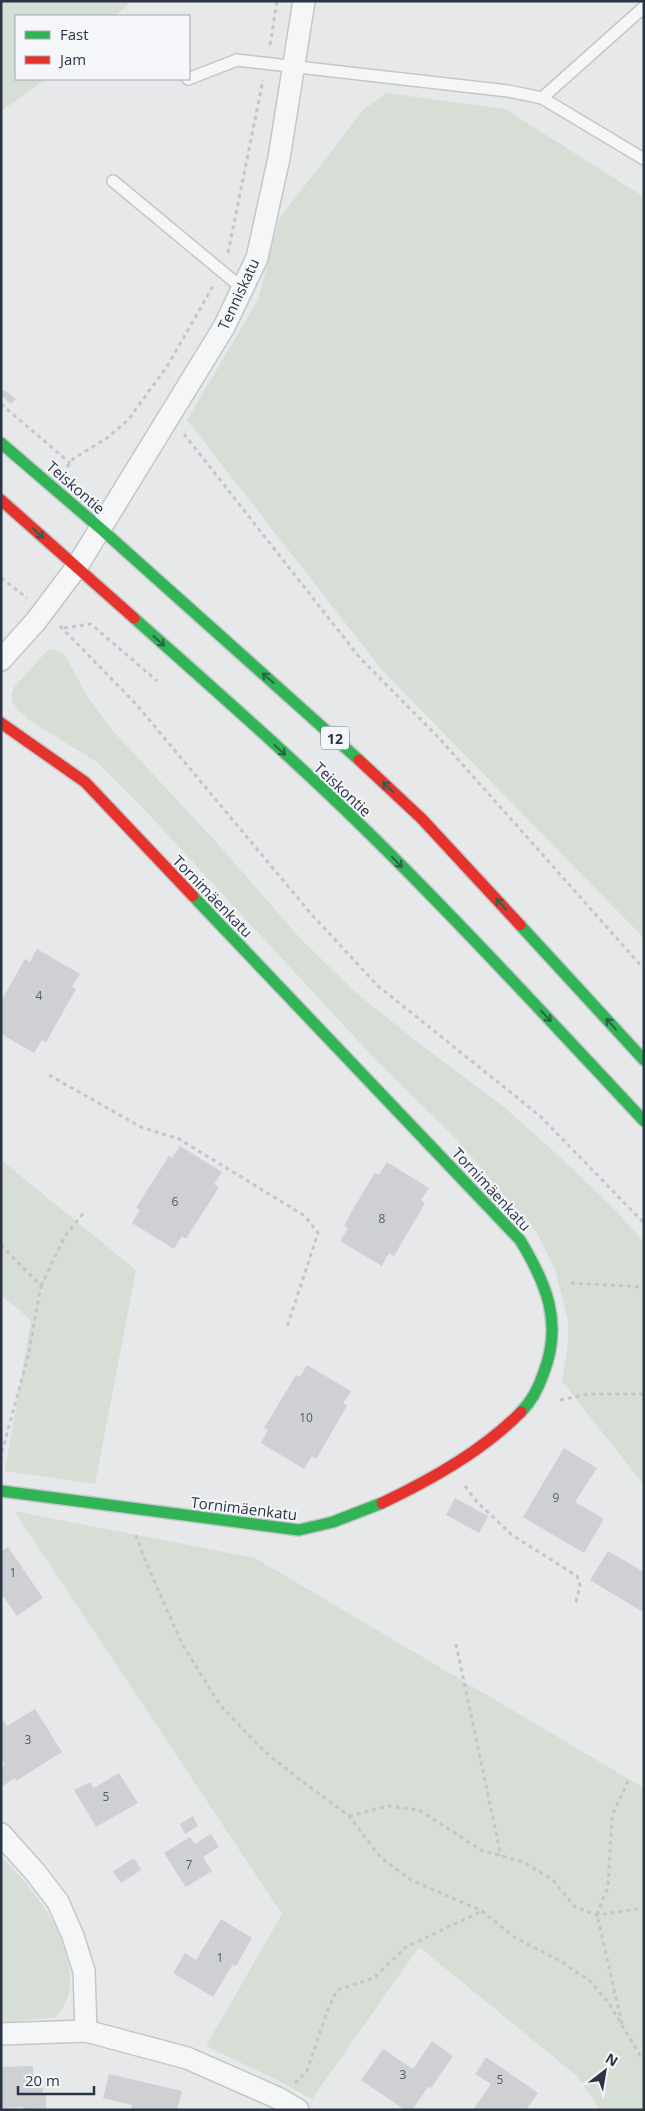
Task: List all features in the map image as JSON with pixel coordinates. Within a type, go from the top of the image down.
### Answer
[{"type":"main road","name":"Teiskontie","points":[[1,443],[313,717],[422,819],[644,1060]]},
{"type":"main road","name":"Teiskontie","points":[[1,500],[246,718],[373,837],[512,980],[644,1121]]},
{"type":"main road","name":"Tornimäenkatu","points":[[1,723],[85,782],[520,1240],[535,1263],[542,1281],[553,1323],[553,1344],[548,1365],[526,1407],[489,1439],[414,1487],[357,1514],[321,1528],[299,1530],[1,1491]]},
{"type":"street","name":"Tenniskatu","points":[[1,660],[36,621],[76,568],[224,327],[256,258],[279,158],[304,1]]},
{"type":"street","points":[[1,1834],[35,1872],[58,1902],[73,1936],[84,1972],[86,2031]]},
{"type":"street","points":[[1,2034],[86,2031],[187,2058],[278,2098],[298,2110]]},
{"type":"lane","points":[[542,98],[644,8]]},
{"type":"lane","points":[[190,78],[237,60],[508,91],[542,98],[644,159]]},
{"type":"lane","points":[[113,181],[242,288]]},
{"type":"path","points":[[52,486],[74,459],[107,438],[128,420],[168,365],[210,294],[229,251],[277,1]]},
{"type":"path","points":[[1,404],[70,463]]},
{"type":"path","points":[[170,416],[360,658],[440,738],[644,968]]},
{"type":"path","points":[[1,578],[21,593]]},
{"type":"path","points":[[64,629],[91,624],[157,681]]},
{"type":"path","points":[[59,625],[136,704],[312,915],[378,986],[540,1116],[644,1223]]},
{"type":"path","points":[[49,1075],[141,1127],[179,1140],[305,1216],[318,1233],[286,1326]]},
{"type":"path","points":[[1,1455],[28,1357],[41,1286],[65,1236],[85,1211]]},
{"type":"path","points":[[1,1245],[41,1286]]},
{"type":"path","points":[[542,1281],[644,1288]]},
{"type":"path","points":[[526,1407],[588,1394],[644,1394]]},
{"type":"path","points":[[449,1466],[477,1502],[512,1535],[577,1576],[580,1586],[575,1606]]},
{"type":"path","points":[[128,1508],[143,1555],[182,1644],[220,1705],[262,1750],[349,1816],[381,1858],[411,1880],[482,1912],[514,1937],[562,1962],[590,1981],[608,2002],[644,2062]]},
{"type":"path","points":[[456,1644],[501,1856]]},
{"type":"path","points":[[623,2028],[597,1915],[608,1886],[612,1816],[628,1781]]},
{"type":"path","points":[[349,1816],[388,1806],[419,1810],[481,1850],[523,1862],[552,1878],[575,1907],[597,1915],[644,1908]]},
{"type":"path","points":[[278,2098],[307,2071],[327,2012],[337,1990],[374,1978],[406,1947],[482,1912]]},
{"type":"shaded area","points":[[1,1],[132,1],[116,15],[15,15],[15,80],[45,80],[1,111]]},
{"type":"shaded area","points":[[386,93],[505,109],[644,197],[644,938],[382,670],[187,420],[258,300],[279,219],[363,110]]},
{"type":"shaded area","points":[[54,649],[65,655],[87,696],[111,729],[217,843],[298,936],[355,992],[416,1041],[504,1107],[614,1209],[644,1242],[644,1485],[562,1381],[568,1344],[568,1320],[555,1269],[537,1233],[457,1140],[372,1056],[143,808],[97,762],[29,720],[18,710],[12,701],[12,692],[15,686],[47,651]]},
{"type":"shaded area","points":[[1,1160],[136,1270],[95,1484],[5,1471],[31,1320],[1,1295]]},
{"type":"shaded area","points":[[14,1511],[255,1558],[644,1788],[644,2110],[600,2110],[577,2076],[419,1947],[312,2099],[206,2046],[282,1914]]},
{"type":"shaded area","points":[[1,1856],[43,1906],[51,1918],[64,1947],[70,1978],[69,1993],[64,2006],[55,2017],[1,2023]]},
{"type":"building","points":[[4,390],[16,399],[11,404],[1,395]]},
{"type":"building","points":[[37,949],[80,974],[72,987],[76,989],[46,1042],[42,1040],[34,1053],[1,1034],[1,1001],[25,959],[30,962]]},
{"type":"building","points":[[180,1146],[222,1172],[214,1184],[219,1187],[186,1239],[182,1236],[174,1249],[132,1223],[140,1210],[136,1208],[149,1187],[169,1156],[172,1158]]},
{"type":"building","points":[[387,1162],[429,1188],[421,1200],[425,1203],[394,1256],[389,1253],[382,1266],[340,1241],[348,1228],[344,1226],[352,1211],[375,1173],[379,1175]]},
{"type":"building","points":[[307,1365],[351,1391],[343,1403],[347,1406],[316,1459],[312,1456],[304,1469],[261,1443],[268,1430],[264,1428],[296,1375],[300,1377]]},
{"type":"building","points":[[564,1448],[597,1468],[575,1502],[604,1519],[584,1553],[523,1517]]},
{"type":"building","points":[[455,1498],[488,1516],[479,1533],[446,1515]]},
{"type":"building","points":[[8,1547],[43,1598],[17,1616],[1,1593],[1,1551]]},
{"type":"building","points":[[608,1551],[644,1572],[644,1607],[641,1611],[590,1580]]},
{"type":"building","points":[[35,1709],[62,1752],[16,1781],[15,1778],[1,1787],[1,1768],[5,1765],[1,1759],[1,1722],[4,1721],[7,1726]]},
{"type":"building","points":[[119,1773],[138,1803],[96,1827],[74,1790],[90,1782],[94,1788]]},
{"type":"building","points":[[193,1816],[198,1826],[185,1834],[180,1824]]},
{"type":"building","points":[[211,1834],[219,1847],[203,1857],[212,1871],[186,1887],[164,1853],[190,1837],[195,1844]]},
{"type":"building","points":[[134,1858],[141,1870],[121,1883],[113,1871]]},
{"type":"building","points":[[221,1919],[252,1938],[236,1966],[233,1964],[213,1997],[173,1973],[185,1953],[196,1960]]},
{"type":"building","points":[[432,2041],[453,2056],[431,2088],[428,2087],[412,2110],[405,2110],[361,2080],[383,2049],[413,2069]]},
{"type":"building","points":[[486,2057],[538,2093],[526,2110],[473,2110],[491,2084],[475,2074]]},
{"type":"building","points":[[33,2066],[34,2088],[43,2088],[43,2095],[46,2095],[46,2108],[23,2110],[23,2107],[1,2108],[1,2067]]},
{"type":"building","points":[[109,2074],[182,2091],[177,2110],[131,2110],[132,2105],[103,2098]]},
{"type":"traffic: fast","points":[[1,443],[100,528],[359,760]]},
{"type":"traffic: fast","points":[[134,618],[285,753],[373,837],[476,942],[644,1121]]},
{"type":"traffic: fast","points":[[193,896],[520,1240],[544,1287],[552,1320],[552,1336],[544,1372],[532,1398],[521,1412]]},
{"type":"traffic: fast","points":[[520,925],[644,1060]]},
{"type":"traffic: fast","points":[[1,1491],[299,1530],[333,1522],[382,1503]]},
{"type":"traffic: jam","points":[[1,500],[134,618]]},
{"type":"traffic: jam","points":[[1,723],[85,782],[193,896]]},
{"type":"traffic: jam","points":[[359,760],[422,819],[520,925]]},
{"type":"traffic: jam","points":[[382,1503],[456,1464],[490,1439],[521,1412]]}]
